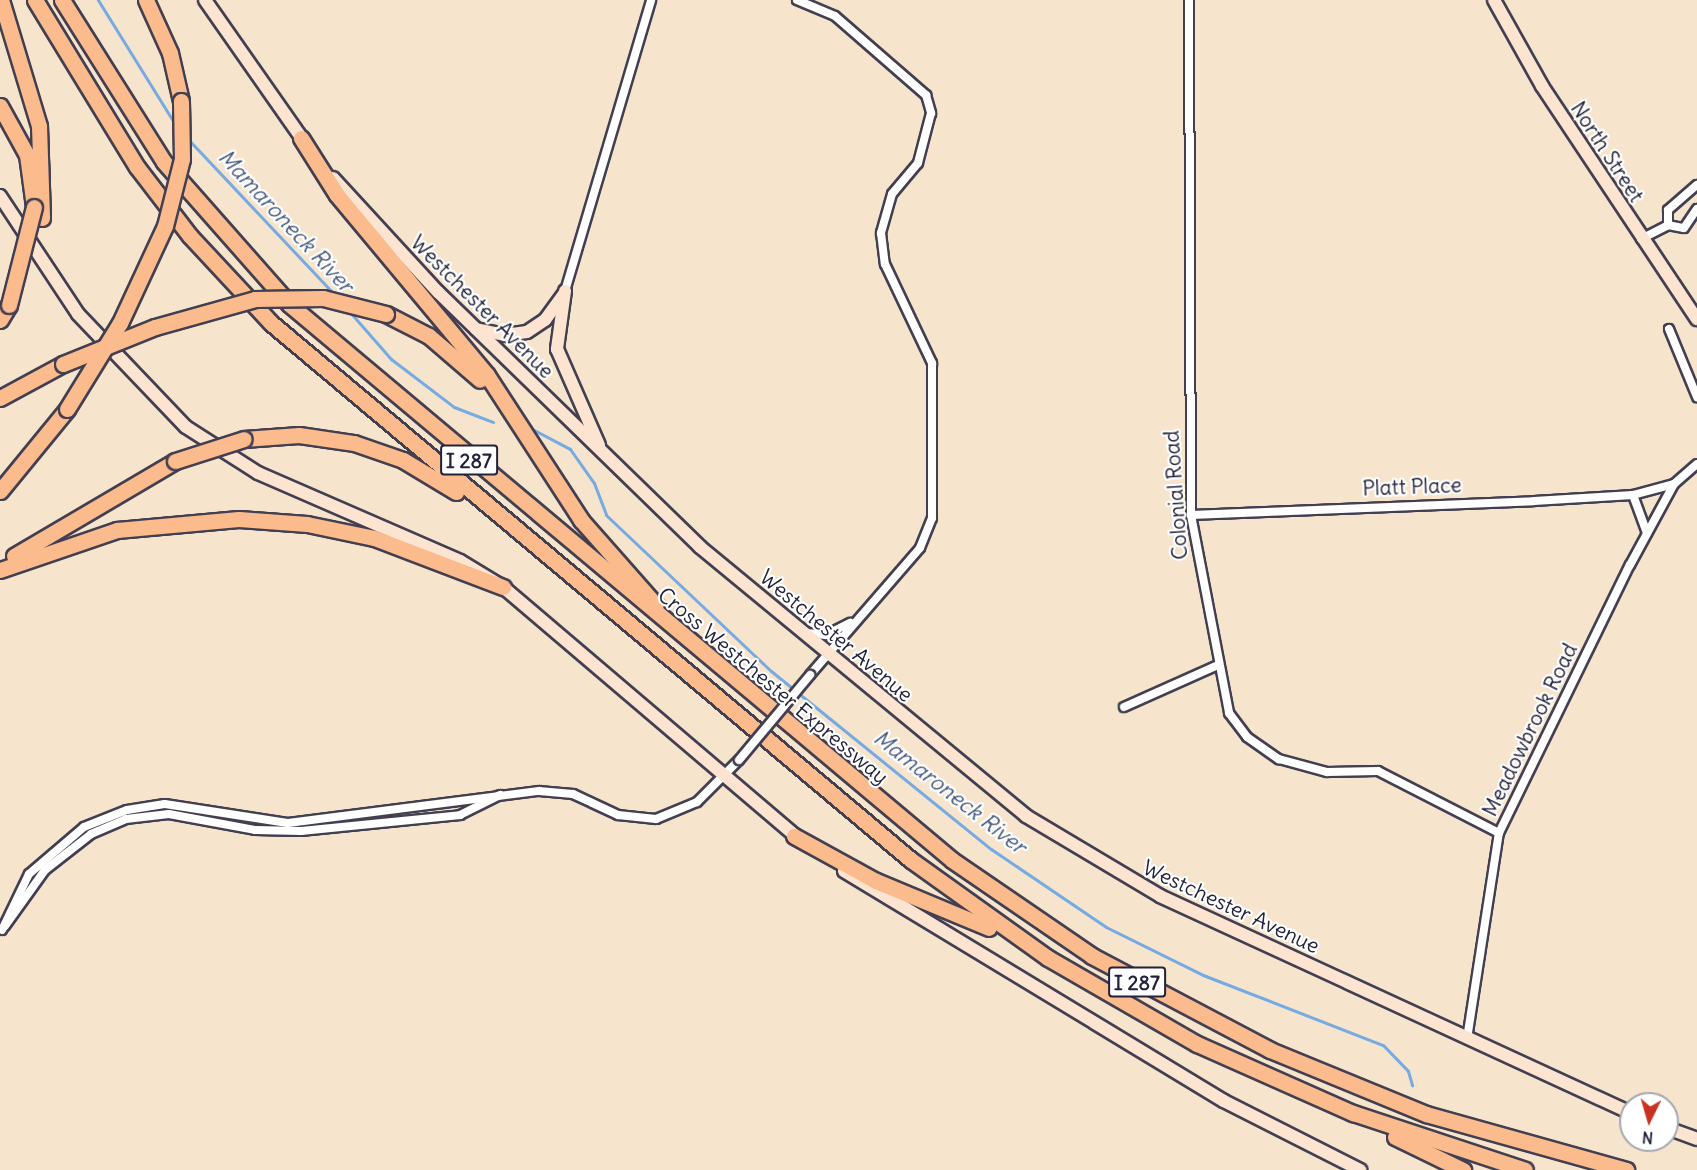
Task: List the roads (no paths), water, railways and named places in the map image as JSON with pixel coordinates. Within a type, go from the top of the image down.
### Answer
[{"type":"highway","points":[[0,320],[9,305],[38,212],[39,126],[1,0]]},
{"type":"highway","name":"I 287","points":[[35,0],[118,141],[224,274],[322,369],[884,838],[1048,958],[1197,1044],[1322,1101],[1525,1170]]},
{"type":"highway","name":"Cross Westchester Expressway","points":[[62,0],[154,148],[265,280],[352,362],[717,667],[979,880],[1150,989],[1270,1050],[1395,1103],[1626,1170]]},
{"type":"highway","points":[[0,491],[67,409],[120,323],[165,226],[182,159],[181,101],[170,52],[146,0]]},
{"type":"highway","points":[[0,106],[27,155],[38,212]]},
{"type":"highway","points":[[301,138],[337,195],[486,375],[540,459]]},
{"type":"highway","points":[[0,398],[63,364],[155,327],[255,299],[323,298],[386,314],[429,336],[470,369],[540,459],[606,551],[717,667]]},
{"type":"highway","points":[[0,568],[176,461],[244,439],[314,436],[379,451],[426,472],[531,544]]},
{"type":"highway","points":[[0,568],[117,530],[239,519],[368,536],[503,587]]},
{"type":"highway","points":[[795,836],[876,880],[944,905],[1048,958]]},
{"type":"highway","points":[[1322,1101],[1463,1170]]},
{"type":"main road","name":"Westchester Avenue","points":[[205,0],[301,138],[379,231],[475,328],[700,547],[998,795],[1084,855],[1467,1039],[1619,1107]]},
{"type":"main road","name":"North Street","points":[[1494,0],[1542,86],[1641,239],[1697,319]]},
{"type":"main road","points":[[0,196],[78,314],[186,427],[258,473],[452,557],[503,587],[722,778],[795,836],[896,904],[1300,1143],[1360,1170]]},
{"type":"main road","points":[[475,328],[505,335],[526,332],[545,320],[565,291]]},
{"type":"main road","points":[[565,291],[558,355],[610,461]]},
{"type":"main road","points":[[1679,1126],[1697,1132]]},
{"type":"main road","points":[[1679,1132],[1697,1138]]},
{"type":"street","points":[[565,291],[651,0]]},
{"type":"street","points":[[1,931],[45,870],[91,834],[126,819],[169,814],[255,830],[301,831],[460,815],[500,795],[573,794],[618,815],[656,819],[686,809],[739,760],[855,620],[920,548],[932,518],[932,363],[885,264],[881,233],[892,194],[918,163],[930,105],[926,95],[835,16],[797,0]]},
{"type":"street","name":"Colonial Road","points":[[1189,0],[1191,514],[1218,665],[1236,725],[1279,759],[1327,772],[1378,771],[1500,833]]},
{"type":"street","points":[[1668,225],[1668,210],[1695,192]]},
{"type":"street","points":[[1641,239],[1668,225],[1684,228],[1697,209]]},
{"type":"street","points":[[1669,329],[1697,397]]},
{"type":"street","name":"Meadowbrook Road","points":[[1467,1039],[1500,833],[1647,533],[1674,484],[1697,464]]},
{"type":"street","name":"Platt Place","points":[[1191,514],[1633,495],[1674,484]]},
{"type":"street","points":[[1633,495],[1647,533]]},
{"type":"street","points":[[801,632],[826,635],[855,620]]},
{"type":"street","points":[[1124,707],[1218,665]]},
{"type":"waterway","name":"Mamaroneck River","points":[[98,0],[175,124]]},
{"type":"waterway","points":[[187,138],[335,295]]},
{"type":"waterway","name":"Mamaroneck River","points":[[349,311],[391,359],[454,407],[493,422]]},
{"type":"waterway","name":"Mamaroneck River","points":[[534,430],[570,449],[594,483],[606,515],[771,671],[991,849],[1106,927],[1203,975],[1383,1045],[1408,1071],[1412,1085]]}]
